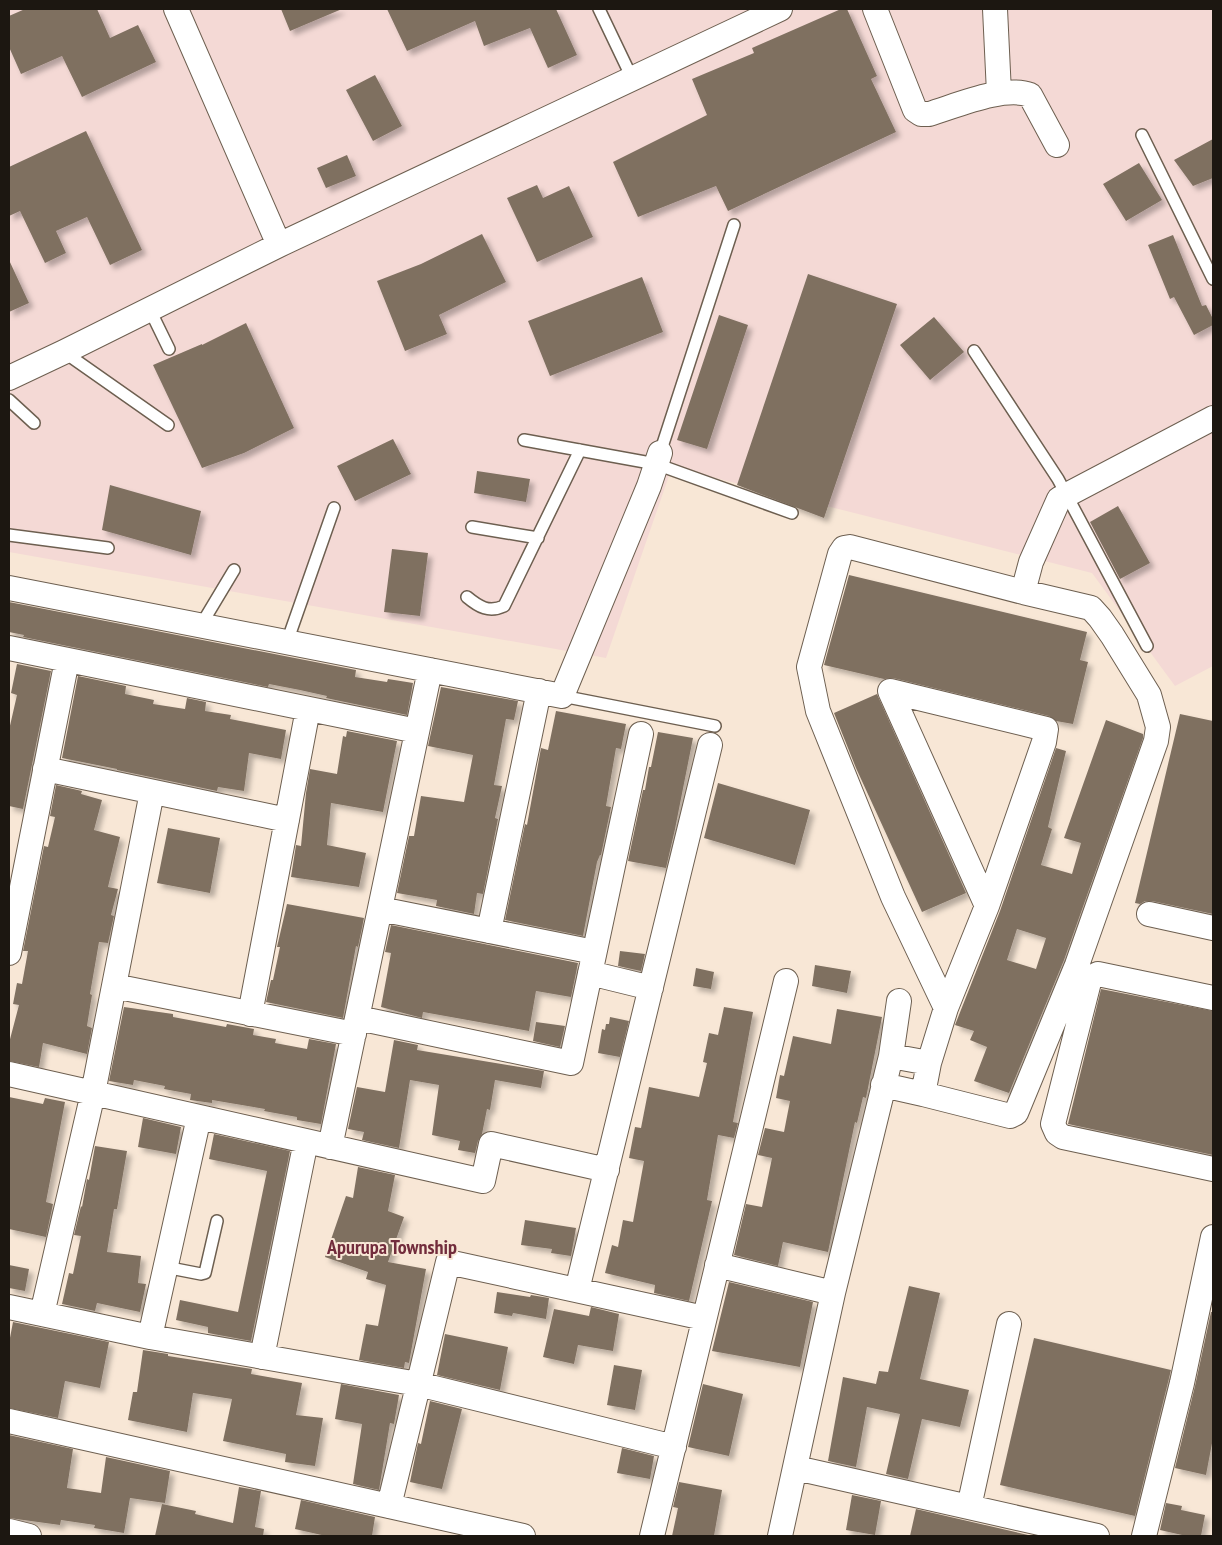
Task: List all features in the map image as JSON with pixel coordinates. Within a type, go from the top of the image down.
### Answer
[{"type":"street","points":[[176,9],[279,245]]},
{"type":"street","points":[[9,378],[279,245],[780,9]]},
{"type":"street","points":[[875,9],[915,110],[921,114],[929,114],[1000,93],[1022,92],[1030,95],[1057,145]]},
{"type":"street","points":[[995,9],[1000,93]]},
{"type":"street","points":[[1022,592],[1031,562],[1058,499],[1213,418]]},
{"type":"street","points":[[9,588],[562,696],[649,486],[658,458]]},
{"type":"street","points":[[883,1085],[1010,1116],[1016,1113],[1077,965],[1156,741],[1158,727],[1149,695],[1100,618],[1091,608],[850,547],[844,548],[840,554],[809,667],[818,711],[889,889],[946,1008]]},
{"type":"street","points":[[9,648],[417,732]]},
{"type":"street","points":[[9,953],[67,660]]},
{"type":"street","points":[[330,1147],[430,670]]},
{"type":"street","points":[[923,1094],[929,1063],[946,1008],[987,906],[1044,742],[1046,729],[890,691],[987,906]]},
{"type":"street","points":[[489,931],[538,692]]},
{"type":"street","points":[[250,1014],[308,709]]},
{"type":"street","points":[[114,986],[250,1014],[356,1026],[571,1063],[641,734]]},
{"type":"street","points":[[578,1290],[713,736]]},
{"type":"street","points":[[45,769],[287,820]]},
{"type":"street","points":[[42,1314],[92,1093],[152,792]]},
{"type":"street","points":[[380,909],[489,931],[592,963],[651,988]]},
{"type":"street","points":[[1149,914],[1213,928]]},
{"type":"street","points":[[1213,998],[1098,974],[1090,978],[1053,1124],[1057,1133],[1063,1137],[1213,1169]]},
{"type":"street","points":[[652,1536],[786,981]]},
{"type":"street","points":[[780,1536],[833,1293],[890,1056],[899,1002]]},
{"type":"street","points":[[890,1056],[929,1063]]},
{"type":"street","points":[[9,1074],[482,1181],[491,1144],[607,1170]]},
{"type":"street","points":[[150,1337],[199,1117]]},
{"type":"street","points":[[262,1357],[306,1141]]},
{"type":"street","points":[[1144,1536],[1182,1383],[1213,1237]]},
{"type":"street","points":[[389,1506],[448,1262],[704,1318]]},
{"type":"street","points":[[717,1265],[833,1293]]},
{"type":"street","points":[[9,1308],[150,1337],[418,1384],[674,1447]]},
{"type":"street","points":[[969,1507],[1009,1324]]},
{"type":"street","points":[[9,1421],[517,1536]]},
{"type":"street","points":[[796,1468],[1094,1536]]},
{"type":"street","points":[[9,1531],[30,1536]]},
{"type":"lane","points":[[599,9],[632,78]]},
{"type":"lane","points":[[1142,135],[1213,279]]},
{"type":"lane","points":[[658,458],[734,226]]},
{"type":"lane","points":[[149,308],[169,349]]},
{"type":"lane","points":[[974,351],[1058,479],[1147,646]]},
{"type":"lane","points":[[64,352],[168,425]]},
{"type":"lane","points":[[9,400],[34,423]]},
{"type":"lane","points":[[524,440],[580,450],[658,458],[792,513]]},
{"type":"lane","points":[[467,597],[487,609],[496,609],[504,606],[580,450]]},
{"type":"lane","points":[[287,642],[334,508]]},
{"type":"lane","points":[[472,527],[538,538]]},
{"type":"lane","points":[[9,534],[108,548]]},
{"type":"lane","points":[[201,625],[234,570]]},
{"type":"lane","points":[[562,696],[713,736]]},
{"type":"lane","points":[[166,1267],[201,1274],[205,1273],[217,1221]]},
{"type":"shaded area","points":[[9,9],[1213,9],[1213,666],[1175,686],[1092,573],[672,467],[606,658],[9,552]]},
{"type":"building","points":[[25,9],[97,9],[110,38],[138,25],[156,62],[82,97],[62,56],[21,74],[9,47],[9,16]]},
{"type":"building","points":[[281,9],[342,9],[290,31]]},
{"type":"building","points":[[387,9],[556,9],[577,55],[548,68],[530,28],[484,46],[475,21],[407,51]]},
{"type":"building","points":[[841,9],[847,9],[877,76],[871,79],[896,132],[728,211],[716,186],[638,217],[613,162],[707,115],[692,79],[754,53],[752,48]]},
{"type":"building","points":[[375,75],[402,126],[373,141],[346,90]]},
{"type":"building","points":[[86,131],[142,250],[110,265],[87,217],[56,231],[66,253],[45,263],[20,211],[9,216],[9,167]]},
{"type":"building","points":[[1213,139],[1213,178],[1193,186],[1174,160]]},
{"type":"building","points":[[347,155],[356,176],[326,188],[317,168]]},
{"type":"building","points":[[1139,163],[1162,200],[1126,221],[1103,184]]},
{"type":"building","points":[[537,185],[543,198],[569,186],[593,237],[537,262],[507,198]]},
{"type":"building","points":[[482,234],[506,282],[439,315],[447,334],[405,351],[377,281],[421,264]]},
{"type":"building","points":[[1173,235],[1202,306],[1206,305],[1213,319],[1213,325],[1194,335],[1174,297],[1170,299],[1148,245]]},
{"type":"building","points":[[9,260],[29,303],[9,312]]},
{"type":"building","points":[[808,274],[897,304],[824,518],[737,485]]},
{"type":"building","points":[[642,277],[663,332],[550,376],[528,321]]},
{"type":"building","points":[[719,315],[748,325],[707,449],[677,440]]},
{"type":"building","points":[[934,317],[964,352],[930,380],[900,345]]},
{"type":"building","points":[[246,323],[294,428],[244,453],[202,468],[153,365],[202,345]]},
{"type":"building","points":[[393,439],[411,474],[355,501],[337,466]]},
{"type":"building","points":[[477,471],[530,479],[526,502],[474,493]]},
{"type":"building","points":[[110,485],[201,511],[191,555],[102,530]]},
{"type":"building","points":[[1118,506],[1150,563],[1120,579],[1090,522]]},
{"type":"building","points":[[392,549],[428,553],[420,616],[384,612]]},
{"type":"building","points":[[849,575],[1087,632],[1080,660],[1088,662],[1073,724],[1056,721],[1049,716],[893,678],[884,679],[824,665]]},
{"type":"building","points":[[9,602],[356,670],[355,677],[387,682],[388,679],[413,683],[407,715],[326,698],[327,696],[300,690],[269,684],[268,687],[23,637],[24,635],[9,632]]},
{"type":"building","points":[[17,664],[51,671],[23,809],[9,806],[9,730],[17,695],[11,693]]},
{"type":"building","points":[[78,676],[126,686],[125,694],[154,700],[153,704],[185,709],[187,698],[206,702],[205,711],[231,715],[230,719],[286,730],[281,759],[249,753],[244,791],[218,787],[217,791],[62,758]]},
{"type":"building","points":[[441,687],[518,701],[514,720],[506,719],[494,785],[502,786],[495,818],[498,819],[483,894],[477,893],[474,914],[436,906],[437,900],[397,893],[409,836],[414,836],[421,796],[464,802],[473,755],[428,746]]},
{"type":"building","points":[[877,694],[966,893],[922,912],[856,768],[834,713]]},
{"type":"building","points":[[556,711],[626,724],[621,749],[616,748],[606,806],[611,807],[601,855],[597,862],[583,936],[505,920],[525,824],[527,825],[541,748],[548,750]]},
{"type":"building","points":[[1180,714],[1213,721],[1213,914],[1152,901],[1145,901],[1140,904],[1135,903]]},
{"type":"building","points":[[1106,720],[1143,734],[1064,960],[1009,1093],[974,1081],[987,1047],[970,1040],[974,1031],[955,1025],[1000,911],[1056,748],[1066,751],[1048,827],[1052,829],[1041,865],[1072,874],[1081,843],[1064,838]],"holes":[[[1017,929],[1046,938],[1036,969],[1007,960]]]},
{"type":"building","points":[[347,731],[397,741],[383,812],[331,803],[327,845],[366,853],[359,887],[291,877],[296,845],[301,846],[310,769],[337,774],[343,736],[346,737]]},
{"type":"building","points":[[658,732],[693,738],[666,868],[628,861]]},
{"type":"building","points":[[718,783],[810,810],[795,865],[704,838]]},
{"type":"building","points":[[56,785],[82,791],[81,794],[102,800],[94,830],[120,837],[108,887],[118,889],[111,915],[114,916],[108,943],[99,942],[90,994],[92,995],[87,1026],[92,1028],[87,1054],[43,1043],[39,1067],[9,1061],[9,1043],[19,1005],[13,1004],[17,983],[22,984],[28,951],[23,951],[44,846],[48,847],[55,817],[50,816]]},
{"type":"building","points":[[168,828],[220,838],[210,893],[157,883]]},
{"type":"building","points":[[287,904],[364,918],[358,947],[356,946],[343,1018],[266,1002],[271,980],[273,980],[280,947],[277,947]]},
{"type":"building","points":[[391,925],[578,963],[571,997],[536,991],[529,1031],[423,1012],[422,1018],[381,1007],[391,953],[385,952]]},
{"type":"building","points":[[620,951],[645,954],[641,971],[618,966]]},
{"type":"building","points":[[815,965],[851,971],[847,993],[812,986]]},
{"type":"building","points":[[696,968],[714,972],[711,989],[693,986]]},
{"type":"building","points":[[1101,989],[1213,1011],[1213,1155],[1068,1124]]},
{"type":"building","points":[[124,1007],[173,1014],[173,1017],[226,1027],[227,1024],[254,1029],[253,1035],[276,1039],[275,1043],[307,1049],[309,1039],[336,1044],[321,1124],[297,1120],[297,1117],[264,1111],[265,1109],[212,1100],[212,1103],[190,1100],[191,1094],[164,1089],[165,1086],[134,1080],[133,1085],[109,1081]]},
{"type":"building","points":[[724,1007],[753,1012],[733,1122],[738,1123],[734,1138],[718,1135],[707,1200],[712,1201],[689,1301],[654,1293],[655,1285],[605,1273],[612,1245],[618,1247],[623,1220],[633,1222],[644,1161],[629,1158],[635,1127],[641,1128],[649,1087],[699,1097],[707,1063],[703,1062],[709,1033],[718,1035]]},
{"type":"building","points":[[837,1009],[882,1017],[866,1098],[863,1097],[857,1123],[855,1122],[828,1252],[783,1242],[778,1266],[734,1255],[746,1204],[762,1207],[772,1158],[758,1155],[765,1128],[784,1132],[790,1101],[776,1098],[780,1075],[784,1076],[793,1036],[831,1044]]},
{"type":"building","points":[[610,1017],[629,1021],[620,1057],[598,1053],[602,1029],[605,1030],[606,1024],[609,1024]]},
{"type":"building","points":[[536,1022],[565,1026],[560,1047],[533,1041]]},
{"type":"building","points":[[394,1040],[418,1045],[417,1050],[544,1071],[541,1088],[495,1080],[490,1110],[487,1109],[482,1134],[475,1153],[458,1150],[460,1141],[432,1135],[439,1085],[410,1080],[399,1148],[362,1140],[364,1132],[348,1129],[357,1087],[385,1092]]},
{"type":"building","points":[[9,1097],[43,1104],[45,1098],[65,1102],[46,1202],[53,1204],[46,1237],[9,1229]]},
{"type":"building","points":[[143,1118],[181,1127],[176,1154],[138,1147]]},
{"type":"building","points":[[214,1134],[290,1151],[251,1341],[208,1333],[208,1327],[176,1320],[180,1300],[238,1312],[267,1171],[209,1159]]},
{"type":"building","points":[[95,1146],[127,1151],[107,1252],[141,1256],[138,1283],[146,1284],[140,1312],[97,1303],[95,1311],[62,1304],[69,1273],[73,1274],[81,1236],[74,1235],[87,1179],[89,1180]]},
{"type":"building","points":[[358,1167],[395,1175],[388,1211],[404,1217],[388,1262],[426,1269],[409,1363],[405,1362],[404,1368],[359,1360],[366,1324],[378,1326],[386,1285],[366,1279],[368,1272],[325,1257],[346,1196],[353,1198]]},
{"type":"building","points":[[525,1220],[576,1228],[571,1256],[551,1253],[552,1249],[521,1245]]},
{"type":"building","points":[[9,1265],[29,1269],[25,1291],[9,1288]]},
{"type":"building","points":[[729,1282],[813,1302],[800,1367],[712,1351]]},
{"type":"building","points":[[909,1286],[940,1293],[920,1379],[969,1390],[960,1427],[922,1419],[908,1479],[886,1474],[900,1414],[867,1407],[856,1467],[828,1461],[843,1377],[876,1384],[879,1371],[888,1372]]},
{"type":"building","points":[[497,1292],[549,1298],[546,1319],[513,1313],[512,1316],[494,1313]]},
{"type":"building","points":[[591,1307],[619,1314],[613,1351],[578,1345],[574,1364],[543,1357],[554,1309],[589,1316]]},
{"type":"building","points":[[1211,1312],[1213,1312],[1213,1438],[1206,1475],[1175,1468]]},
{"type":"building","points":[[13,1322],[109,1342],[100,1388],[65,1381],[58,1418],[9,1408],[9,1343]]},
{"type":"building","points":[[445,1334],[508,1347],[500,1390],[437,1375]]},
{"type":"building","points":[[1034,1338],[1171,1370],[1135,1516],[1000,1485]]},
{"type":"building","points":[[143,1350],[168,1354],[168,1356],[252,1369],[251,1374],[302,1383],[296,1415],[323,1418],[315,1466],[285,1462],[286,1454],[223,1441],[232,1399],[193,1393],[187,1432],[128,1420],[133,1392],[137,1392]]},
{"type":"building","points":[[614,1365],[642,1370],[635,1410],[607,1405]]},
{"type":"building","points":[[341,1384],[399,1395],[394,1424],[390,1423],[379,1490],[353,1484],[362,1424],[335,1419]]},
{"type":"building","points":[[703,1384],[743,1394],[729,1456],[688,1447]]},
{"type":"building","points":[[430,1401],[462,1409],[442,1489],[410,1482],[418,1443],[421,1444]]},
{"type":"building","points":[[9,1435],[73,1449],[67,1488],[101,1493],[106,1457],[170,1471],[165,1503],[130,1498],[124,1533],[94,1528],[95,1525],[61,1520],[60,1525],[9,1518]]},
{"type":"building","points":[[622,1448],[654,1456],[650,1479],[617,1473]]},
{"type":"building","points":[[679,1482],[722,1490],[714,1536],[672,1536],[678,1508],[673,1507]]},
{"type":"building","points":[[239,1487],[261,1491],[255,1527],[264,1529],[263,1536],[155,1536],[162,1504],[196,1511],[195,1514],[233,1523]]},
{"type":"building","points":[[852,1495],[881,1501],[875,1535],[846,1530]]},
{"type":"building","points":[[301,1500],[375,1517],[372,1536],[326,1536],[295,1529]]},
{"type":"building","points":[[1166,1503],[1182,1506],[1181,1510],[1205,1515],[1201,1536],[1182,1536],[1160,1530]]},
{"type":"building","points":[[916,1509],[1028,1535],[1028,1536],[910,1536]]},
{"type":"district","name":"Apurupa Township","points":[[392,1247]]}]
